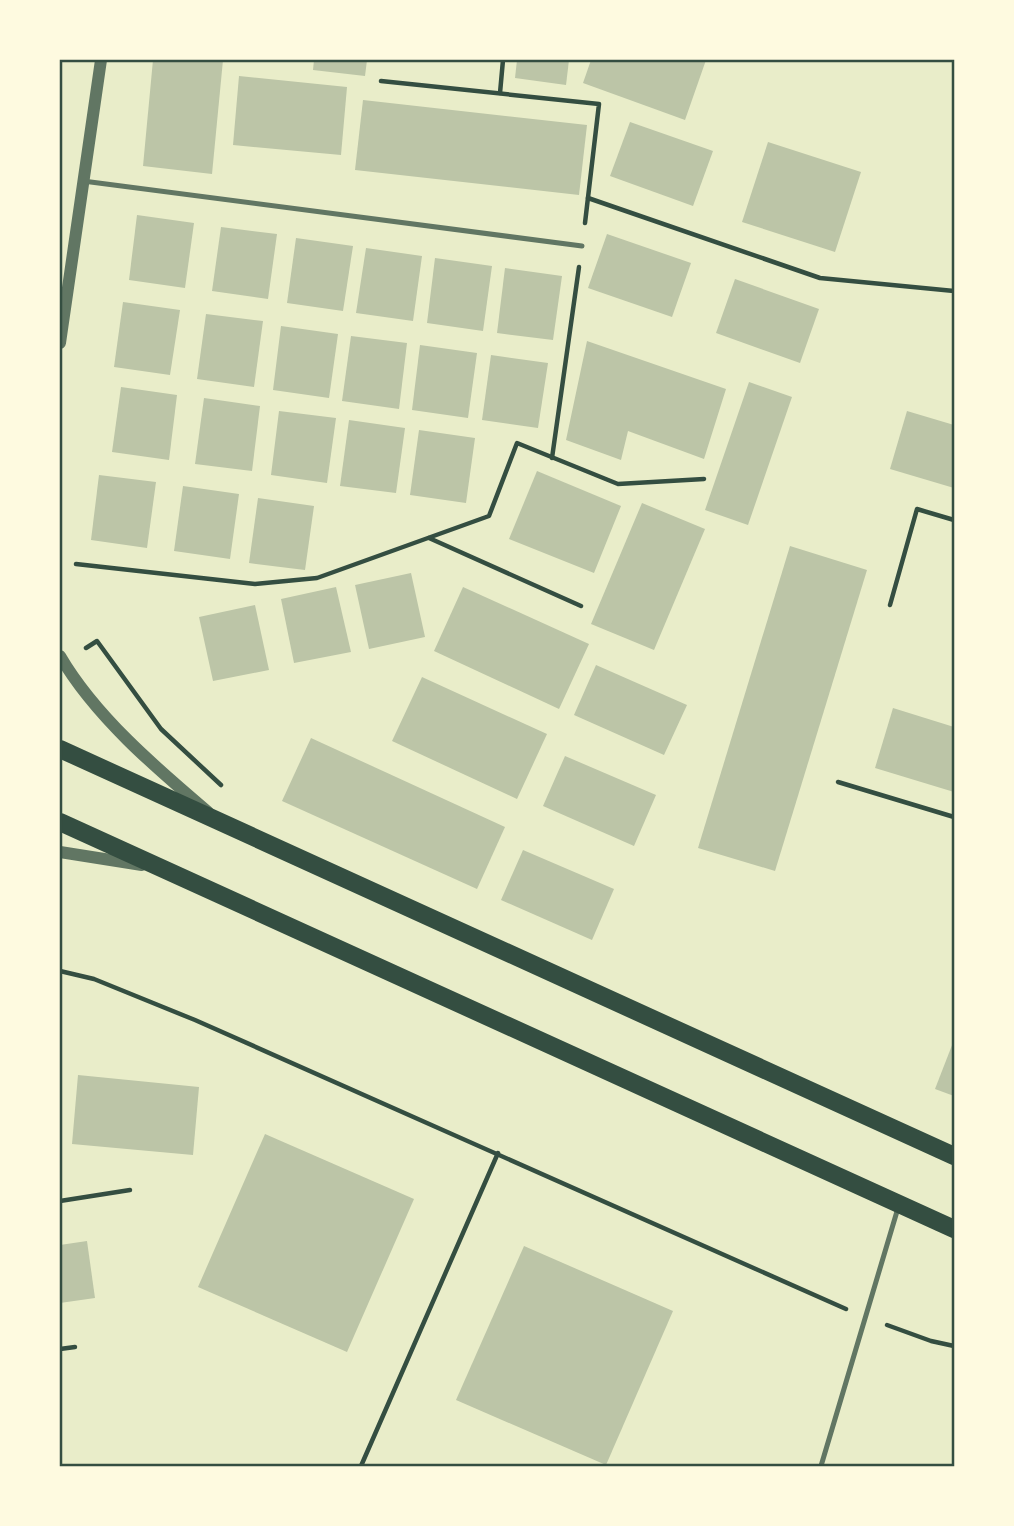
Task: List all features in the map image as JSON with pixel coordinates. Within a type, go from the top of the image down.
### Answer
[{"type":"main road","points":[[60,749],[954,1156]]},
{"type":"main road","points":[[60,822],[954,1229]]},
{"type":"street","points":[[60,343],[101,60]]},
{"type":"street","points":[[62,659],[108,718],[139,751],[219,821]]},
{"type":"street","points":[[60,852],[161,868]]},
{"type":"lane","points":[[83,181],[582,246]]},
{"type":"lane","points":[[821,1466],[900,1204]]},
{"type":"path","points":[[500,93],[503,60]]},
{"type":"path","points":[[381,81],[599,104],[552,458]]},
{"type":"path","points":[[588,198],[820,278],[954,291]]},
{"type":"path","points":[[76,564],[255,584],[317,578],[488,516],[517,443],[618,484],[704,479]]},
{"type":"path","points":[[890,605],[917,509],[954,520]]},
{"type":"path","points":[[429,538],[581,606]]},
{"type":"path","points":[[62,659],[97,640],[160,729],[227,790]]},
{"type":"path","points":[[838,782],[954,817]]},
{"type":"path","points":[[60,971],[94,979],[183,1014],[865,1317],[931,1341],[954,1346]]},
{"type":"path","points":[[361,1466],[498,1153]]},
{"type":"path","points":[[60,1201],[130,1190]]},
{"type":"path","points":[[60,1349],[75,1347]]},
{"type":"building","points":[[153,60],[223,60],[212,174],[143,166]]},
{"type":"building","points":[[314,60],[367,60],[365,76],[313,70]]},
{"type":"building","points":[[517,60],[569,60],[566,85],[515,78]]},
{"type":"building","points":[[591,60],[706,60],[685,120],[583,83]]},
{"type":"building","points":[[239,76],[347,87],[341,155],[233,145]]},
{"type":"building","points":[[363,100],[587,125],[579,195],[355,170]]},
{"type":"building","points":[[630,122],[713,151],[693,206],[610,176]]},
{"type":"building","points":[[768,142],[861,172],[835,252],[742,222]]},
{"type":"building","points":[[137,215],[194,223],[185,288],[129,280]]},
{"type":"building","points":[[221,227],[277,234],[268,299],[212,291]]},
{"type":"building","points":[[607,234],[691,263],[672,317],[588,288]]},
{"type":"building","points":[[296,238],[353,246],[343,311],[287,303]]},
{"type":"building","points":[[366,248],[422,256],[413,321],[356,313]]},
{"type":"building","points":[[435,258],[492,266],[483,331],[427,323]]},
{"type":"building","points":[[505,268],[562,276],[553,340],[497,333]]},
{"type":"building","points":[[735,279],[819,309],[800,363],[716,333]]},
{"type":"building","points":[[123,302],[180,310],[170,375],[114,367]]},
{"type":"building","points":[[206,314],[263,321],[254,387],[197,379]]},
{"type":"building","points":[[281,326],[338,334],[329,398],[273,390]]},
{"type":"building","points":[[351,336],[407,343],[399,409],[342,401]]},
{"type":"building","points":[[587,341],[726,389],[704,459],[628,431],[621,460],[566,440]]},
{"type":"building","points":[[420,345],[477,353],[468,418],[412,410]]},
{"type":"building","points":[[491,355],[548,363],[538,428],[482,420]]},
{"type":"building","points":[[749,382],[792,397],[748,525],[705,510]]},
{"type":"building","points":[[121,387],[177,395],[169,460],[112,452]]},
{"type":"building","points":[[204,398],[260,406],[252,471],[195,464]]},
{"type":"building","points":[[279,411],[336,418],[327,483],[271,475]]},
{"type":"building","points":[[907,411],[954,425],[954,488],[890,469]]},
{"type":"building","points":[[349,420],[405,428],[396,493],[340,486]]},
{"type":"building","points":[[419,430],[475,438],[466,503],[410,495]]},
{"type":"building","points":[[537,471],[621,506],[594,573],[509,539]]},
{"type":"building","points":[[99,475],[156,482],[147,548],[91,540]]},
{"type":"building","points":[[183,486],[239,494],[230,559],[174,551]]},
{"type":"building","points":[[258,498],[314,506],[305,570],[249,563]]},
{"type":"building","points":[[642,503],[705,529],[654,650],[591,624]]},
{"type":"building","points":[[790,546],[867,570],[775,871],[698,848]]},
{"type":"building","points":[[411,573],[425,637],[369,649],[355,585]]},
{"type":"building","points":[[336,587],[351,652],[294,663],[281,599]]},
{"type":"building","points":[[463,587],[589,644],[559,709],[434,651]]},
{"type":"building","points":[[255,605],[269,670],[213,681],[199,617]]},
{"type":"building","points":[[596,665],[687,705],[664,755],[574,715]]},
{"type":"building","points":[[422,677],[547,734],[517,799],[392,741]]},
{"type":"building","points":[[893,708],[954,727],[954,792],[875,768]]},
{"type":"building","points":[[311,738],[505,827],[477,889],[282,801]]},
{"type":"building","points":[[565,756],[656,795],[634,846],[543,806]]},
{"type":"building","points":[[523,850],[614,889],[592,940],[501,900]]},
{"type":"building","points":[[954,1040],[954,1096],[935,1089]]},
{"type":"building","points":[[78,1075],[199,1087],[193,1155],[72,1144]]},
{"type":"building","points":[[265,1134],[414,1199],[347,1352],[198,1287]]},
{"type":"building","points":[[87,1241],[95,1298],[60,1303],[60,1245]]},
{"type":"building","points":[[524,1246],[673,1311],[606,1465],[456,1400]]}]
